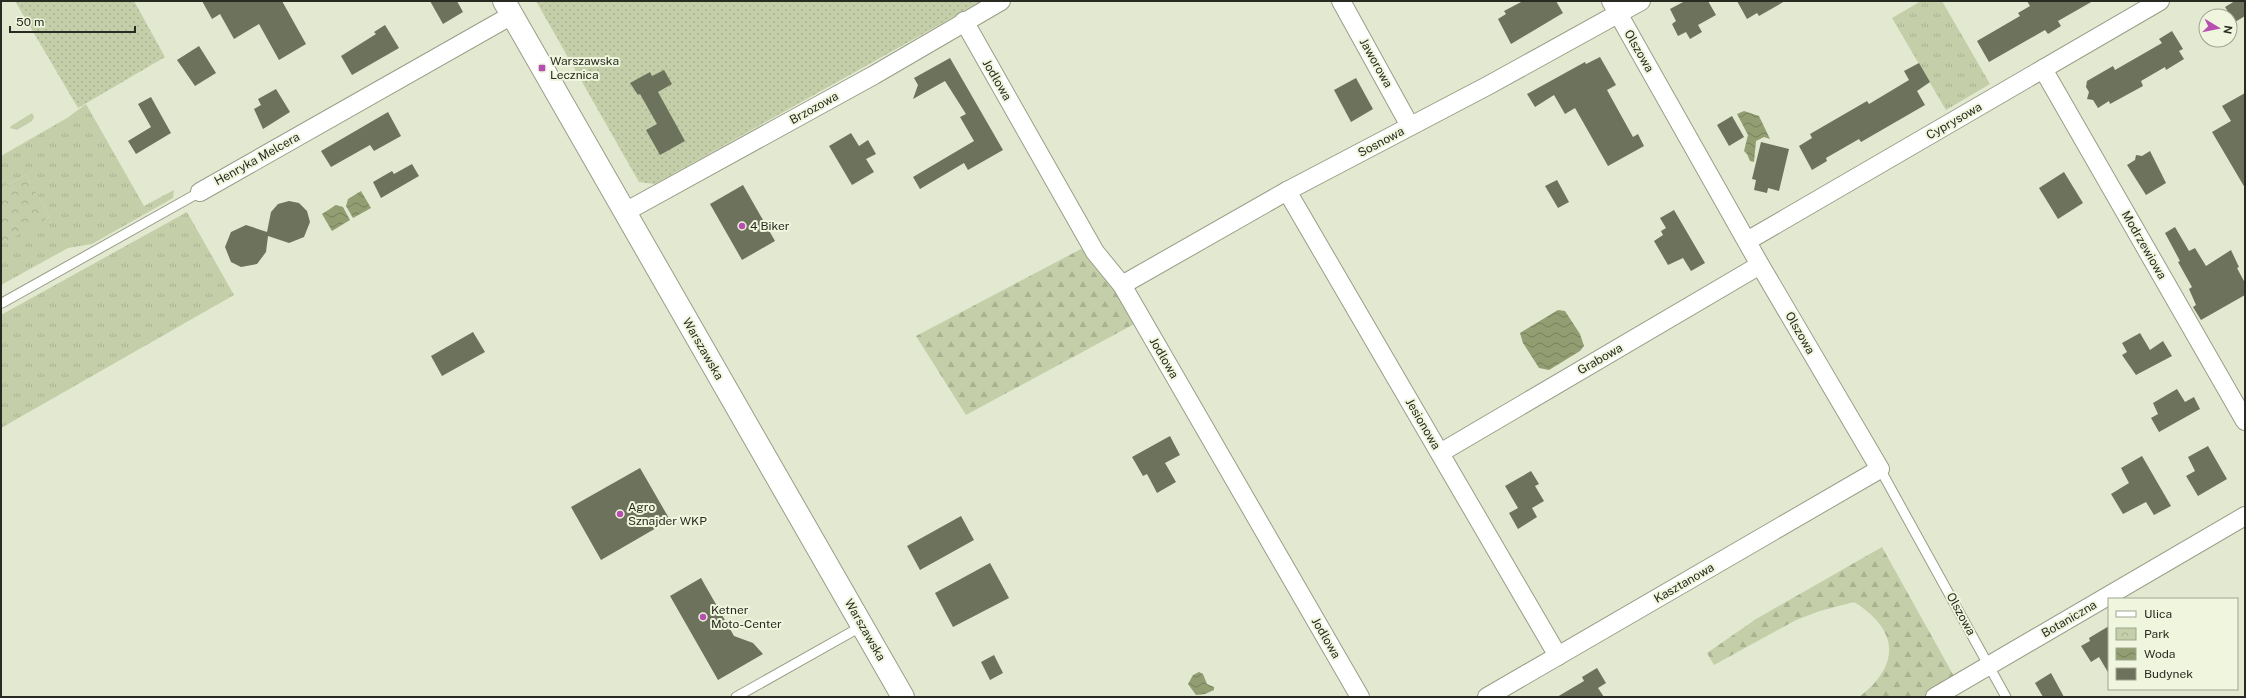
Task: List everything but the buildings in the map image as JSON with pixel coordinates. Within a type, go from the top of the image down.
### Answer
[{"type":"main road","name":"Warszawska","points":[[508,8],[903,697]]},
{"type":"street","name":"Brzozowa","points":[[625,212],[874,75],[964,21],[1001,1]]},
{"type":"street","name":"Jaworowa","points":[[1341,1],[1410,126]]},
{"type":"street","name":"Sosnowa","points":[[1122,285],[1287,192],[1410,126],[1614,8],[1641,1]]},
{"type":"street","name":"Cyprysowa","points":[[1747,241],[2160,1]]},
{"type":"street","name":"Henryka Melcera","points":[[200,192],[508,8]]},
{"type":"street","name":"Olszowa","points":[[1614,8],[1760,265],[1880,469]]},
{"type":"street","name":"Jodłowa","points":[[964,21],[1095,252],[1122,285],[1360,697]]},
{"type":"street","name":"Modrzewiowa","points":[[2043,69],[2245,421]]},
{"type":"street","name":"Jesionowa","points":[[1287,192],[1558,656]]},
{"type":"street","name":"Grabowa","points":[[1440,453],[1760,265]]},
{"type":"street","name":"Kasztanowa","points":[[1487,697],[1880,469]]},
{"type":"street","name":"Botaniczna","points":[[1935,697],[1989,664],[2245,516]]},
{"type":"lane","name":"Henryka Melcera","points":[[2,303],[200,192]]},
{"type":"lane","name":"Olszowa","points":[[1880,469],[2006,697]]},
{"type":"lane","points":[[736,697],[862,626]]},
{"type":"green space","points":[[15,1],[134,1],[165,57],[78,108]]},
{"type":"green space","points":[[536,1],[982,1],[655,184],[639,182]]},
{"type":"green space","points":[[1921,1],[1942,1],[1990,84],[1946,110],[1892,18]]},
{"type":"green space","points":[[86,104],[144,206],[174,190],[173,198],[92,244],[68,248],[1,285],[1,243],[50,217],[26,175],[1,188],[1,156],[67,118]]},
{"type":"green space","points":[[32,113],[34,117],[32,121],[17,130],[10,128],[11,126]]},
{"type":"green space","points":[[26,175],[50,217],[2,244],[1,188]]},
{"type":"green space","points":[[187,212],[234,295],[1,428],[1,315]]},
{"type":"green space","points":[[1081,249],[1098,260],[1136,323],[966,415],[916,336]]},
{"type":"green space","points":[[1882,547],[1955,678],[1925,697],[1859,697],[1873,685],[1882,673],[1888,660],[1889,648],[1886,636],[1880,624],[1869,613],[1854,602],[1820,611],[1796,620],[1714,665],[1707,653],[1756,619]]},
{"type":"water","points":[[1744,111],[1759,116],[1770,139],[1764,137],[1756,141],[1754,162],[1750,161],[1744,151],[1748,135],[1737,114]]},
{"type":"water","points":[[361,191],[371,208],[353,218],[346,206],[348,199]]},
{"type":"water","points":[[336,205],[343,207],[350,220],[332,231],[322,214]]},
{"type":"water","points":[[1558,310],[1565,311],[1580,334],[1584,346],[1580,351],[1549,370],[1539,368],[1523,343],[1520,333]]},
{"type":"water","points":[[1199,672],[1203,674],[1207,684],[1214,687],[1214,690],[1205,694],[1196,695],[1188,684],[1193,675]]},
{"type":"place","name":"Warszawska Lecznica","points":[[542,68]]},
{"type":"place","name":"4 Biker","points":[[742,226]]},
{"type":"place","name":"Agro Sznajder WKP","points":[[620,514]]},
{"type":"place","name":"Ketner Moto-Center","points":[[703,617]]}]
